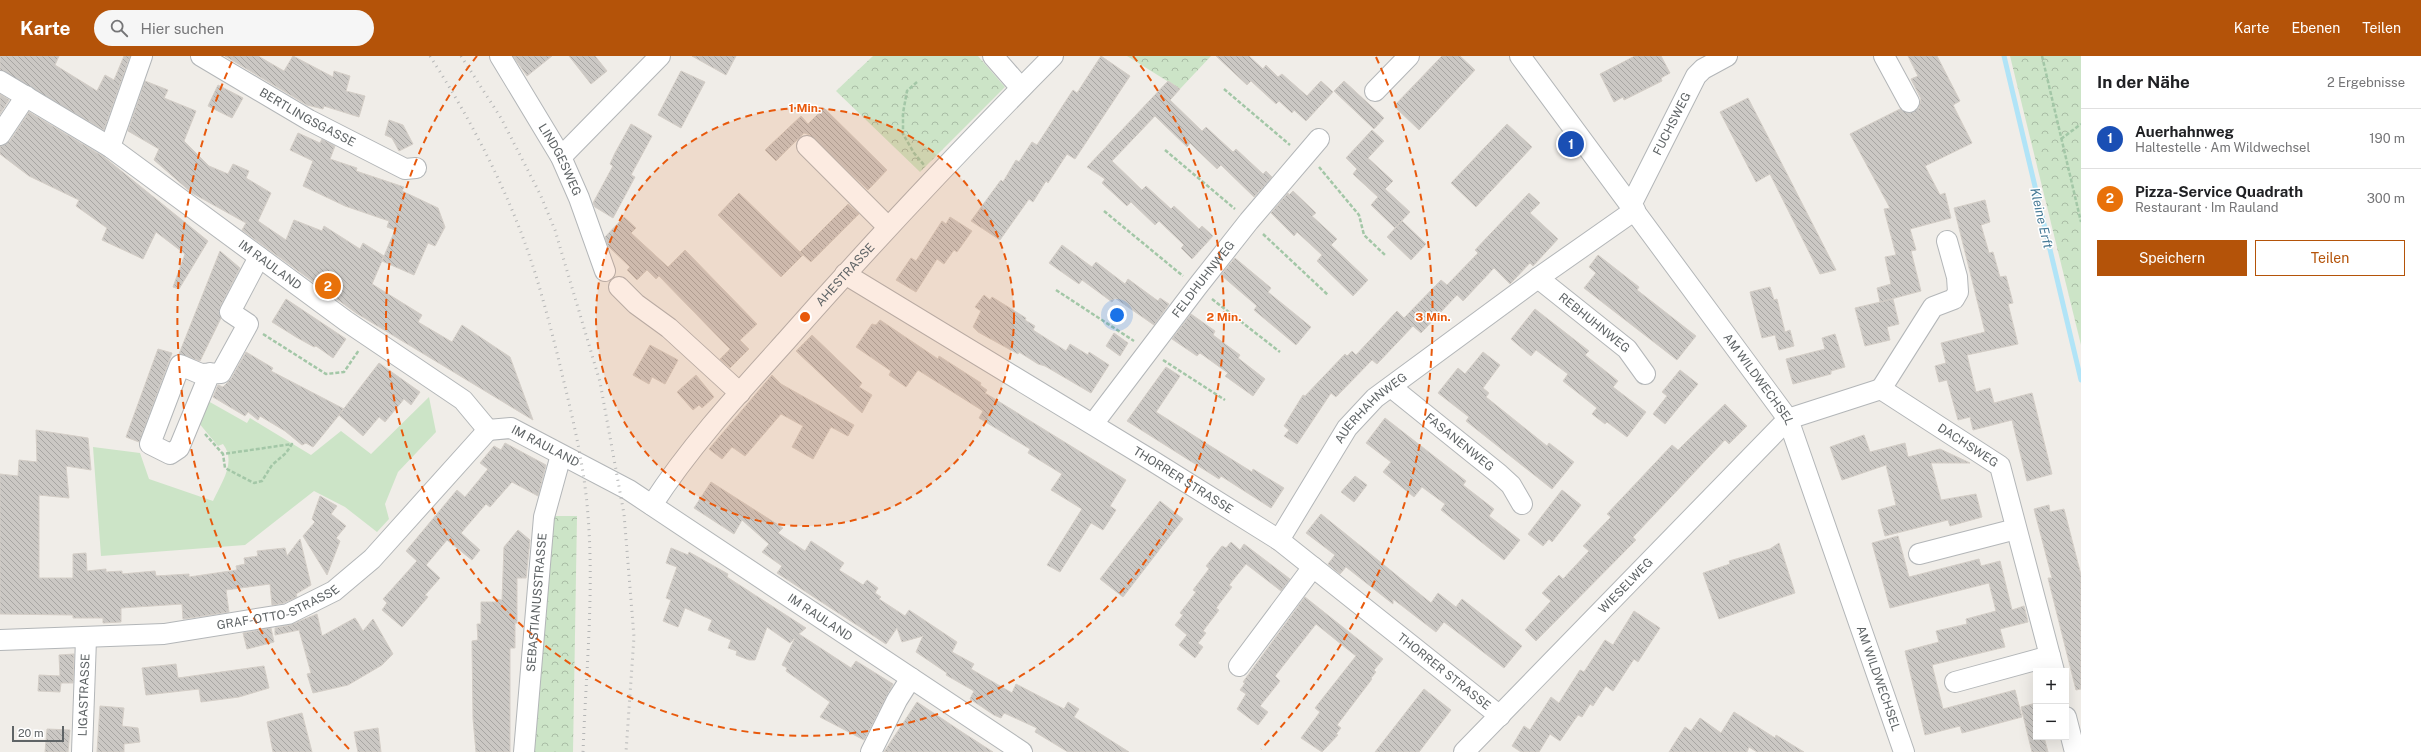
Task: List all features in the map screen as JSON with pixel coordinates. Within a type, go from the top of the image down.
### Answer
[{"type":"street","points":[[110,147],[142,56]]},
{"type":"street","name":"BERTLINGSGASSE","points":[[201,56],[310,120],[405,169],[416,168]]},
{"type":"street","name":"LINDGESWEG","points":[[500,56],[561,157],[582,205],[605,271]]},
{"type":"street","points":[[561,157],[660,56]]},
{"type":"street","points":[[993,56],[1021,88]]},
{"type":"street","name":"AHESTRASSE","points":[[652,505],[683,462],[740,393],[845,274],[934,177],[1053,56]]},
{"type":"street","points":[[1375,91],[1409,56]]},
{"type":"street","name":"AM WILDWECHSEL","points":[[1520,56],[1788,419],[1904,752]]},
{"type":"street","name":"FUCHSWEG","points":[[1633,208],[1696,76],[1703,69],[1727,56]]},
{"type":"street","points":[[1884,56],[1909,102]]},
{"type":"street","name":"IM RAULAND","points":[[0,81],[110,147],[368,337],[463,400],[488,430],[511,428],[629,490],[1022,752]]},
{"type":"street","points":[[0,135],[26,96]]},
{"type":"street","name":"FELDHUHNWEG","points":[[1093,424],[1249,221],[1319,139]]},
{"type":"street","points":[[806,146],[888,227]]},
{"type":"street","name":"AUERHAHNWEG","points":[[1279,540],[1346,428],[1360,412],[1391,387],[1633,208]]},
{"type":"street","points":[[1788,419],[1881,389],[1934,308],[1954,299],[1958,292],[1957,277],[1947,241]]},
{"type":"street","points":[[210,373],[179,448],[170,454],[150,444],[180,365],[201,374],[210,373],[221,373],[248,324],[230,312],[259,257]]},
{"type":"street","name":"THORRER STRASSE","points":[[845,274],[1093,424],[1279,540],[1500,716]]},
{"type":"street","name":"REBHUHNWEG","points":[[1538,278],[1627,349],[1645,374]]},
{"type":"street","points":[[619,287],[636,304],[669,328],[740,393]]},
{"type":"street","name":"FASANENWEG","points":[[1391,387],[1499,474],[1511,485],[1522,504]]},
{"type":"street","name":"DACHSWEG","points":[[1881,389],[2000,466],[2052,663],[1954,682]]},
{"type":"street","name":"WIESELWEG","points":[[1464,752],[1788,419]]},
{"type":"street","name":"GRAF-OTTO-STRASSE","points":[[0,640],[164,634],[288,614],[334,591],[372,559],[488,430]]},
{"type":"street","name":"SEBASTIANUSSTRASSE","points":[[524,752],[544,517],[561,455]]},
{"type":"street","points":[[1919,554],[2016,529]]},
{"type":"street","points":[[1238,666],[1313,567]]},
{"type":"street","name":"LIGASTRASSE","points":[[82,752],[86,638]]},
{"type":"street","points":[[871,752],[897,700],[911,678]]},
{"type":"street","points":[[2069,729],[2075,752]]},
{"type":"path","points":[[2042,56],[2081,222]]},
{"type":"path","points":[[917,82],[907,91],[903,112],[903,134],[914,153],[934,177]]},
{"type":"path","points":[[2061,140],[2081,124]]},
{"type":"path","points":[[1104,211],[1280,352]]},
{"type":"path","points":[[248,324],[326,374],[344,372],[368,337]]},
{"type":"path","points":[[191,419],[223,454],[225,468],[254,483],[262,481],[272,465],[286,453],[292,444],[223,454]]},
{"type":"green space","points":[[873,56],[978,56],[1005,87],[920,172],[836,91]]},
{"type":"green space","points":[[1127,56],[1211,56],[1180,89]]},
{"type":"green space","points":[[2010,56],[2081,56],[2081,345]]},
{"type":"green space","points":[[429,397],[436,432],[398,472],[385,504],[389,519],[377,532],[345,507],[314,491],[245,545],[101,556],[93,447],[140,453],[149,479],[213,501],[226,472],[228,458],[227,451],[223,444],[218,446],[198,422],[208,401],[247,423],[250,418],[311,455],[341,431],[371,454]]},
{"type":"green space","points":[[550,516],[577,516],[573,752],[532,752]]},
{"type":"building","points":[[0,56],[59,56],[55,65],[97,91],[105,75],[114,80],[124,56],[130,56],[104,130],[0,70]]},
{"type":"building","points":[[225,56],[258,56],[284,71],[293,56],[333,77],[334,71],[350,76],[346,91],[365,96],[359,117],[324,106],[323,109],[307,105]]},
{"type":"building","points":[[513,56],[552,56],[527,76]]},
{"type":"building","points":[[569,56],[595,56],[607,71],[591,84]]},
{"type":"building","points":[[692,56],[736,56],[726,75]]},
{"type":"building","points":[[1101,56],[1130,76],[1075,159],[1067,154],[1048,183],[1046,181],[1033,202],[1029,199],[1000,240],[971,221],[1001,180],[1003,182],[1016,160],[1019,162],[1032,142],[1037,145],[1073,90],[1077,93]]},
{"type":"building","points":[[1216,56],[1249,56],[1263,69],[1266,65],[1278,77],[1282,74],[1307,96],[1321,81],[1333,92],[1306,121],[1294,110],[1292,113],[1279,101],[1276,104],[1251,81],[1247,85]]},
{"type":"building","points":[[1442,56],[1460,56],[1475,70],[1419,130],[1394,106]]},
{"type":"building","points":[[1635,56],[1661,56],[1670,73],[1661,78],[1662,81],[1624,100],[1623,97],[1614,102],[1600,74]]},
{"type":"building","points":[[1908,56],[1937,56],[1960,101],[1953,105],[1972,143],[1925,166],[1940,195],[1945,193],[1951,218],[1910,229],[1916,250],[1911,251],[1921,291],[1880,302],[1877,288],[1891,284],[1885,257],[1896,255],[1884,209],[1890,208],[1850,134],[1900,109],[1909,113],[1919,108],[1921,99],[1911,79],[1918,76]]},
{"type":"building","points":[[681,71],[705,82],[681,128],[658,115]]},
{"type":"building","points":[[145,81],[168,90],[164,98],[196,111],[184,141],[209,166],[228,174],[233,164],[249,171],[246,178],[271,193],[258,221],[286,240],[294,220],[322,231],[324,226],[360,249],[363,243],[384,256],[372,284],[422,315],[418,322],[452,342],[462,325],[510,357],[533,420],[356,313],[242,230],[246,223],[192,193],[154,160],[159,149],[128,131]]},
{"type":"building","points":[[1168,81],[1180,89],[1170,100],[1202,131],[1206,127],[1233,152],[1236,149],[1263,174],[1266,171],[1272,177],[1254,197],[1221,165],[1217,169],[1190,143],[1187,147],[1155,116],[1112,161],[1142,190],[1146,186],[1171,209],[1174,206],[1199,229],[1202,226],[1213,236],[1192,259],[1181,248],[1184,245],[1159,221],[1155,225],[1131,202],[1127,206],[1102,183],[1105,179],[1087,167]]},
{"type":"building","points":[[1344,81],[1384,118],[1374,129],[1334,91]]},
{"type":"building","points":[[218,85],[243,98],[232,118],[208,106]]},
{"type":"building","points":[[0,94],[9,100],[0,114]]},
{"type":"building","points":[[1748,98],[1836,270],[1820,274],[1770,174],[1756,182],[1720,112]]},
{"type":"building","points":[[824,108],[887,170],[868,190],[810,135],[804,133],[776,161],[765,150],[801,116],[808,124]]},
{"type":"building","points":[[29,112],[104,157],[208,241],[179,289],[173,287],[185,254],[156,232],[143,259],[102,240],[107,228],[76,206],[79,200],[29,176],[0,154],[0,146],[10,141]]},
{"type":"building","points":[[389,120],[403,125],[413,144],[399,151],[392,138],[385,135]]},
{"type":"building","points":[[631,124],[652,136],[631,175],[635,177],[613,218],[595,207],[593,203],[613,166],[610,164]]},
{"type":"building","points":[[1507,124],[1532,147],[1476,207],[1451,183]]},
{"type":"building","points":[[1372,130],[1384,141],[1368,158],[1393,181],[1385,189],[1410,212],[1395,228],[1371,205],[1378,197],[1353,174],[1357,169],[1346,158]]},
{"type":"building","points":[[298,133],[320,143],[322,139],[335,146],[330,159],[357,168],[356,171],[404,187],[402,191],[438,208],[445,227],[435,246],[428,243],[414,275],[382,261],[395,230],[387,227],[389,221],[345,206],[303,186],[313,161],[290,150]]},
{"type":"building","points":[[1293,191],[1316,213],[1312,216],[1337,239],[1331,245],[1368,280],[1353,296],[1317,261],[1322,255],[1297,232],[1294,236],[1271,213],[1288,193],[1289,195]]},
{"type":"building","points":[[739,193],[803,255],[781,277],[718,215]]},
{"type":"building","points":[[1529,193],[1540,203],[1530,213],[1558,239],[1533,266],[1530,263],[1510,284],[1494,268],[1463,301],[1457,295],[1421,333],[1413,326],[1377,364],[1372,360],[1336,397],[1331,393],[1297,444],[1284,436],[1289,430],[1284,426],[1303,395],[1305,396],[1345,354],[1347,356],[1352,351],[1356,355],[1397,311],[1404,318],[1441,280],[1447,285],[1478,253],[1475,250]]},
{"type":"building","points":[[1985,200],[1990,222],[1981,225],[1989,253],[1993,252],[2000,277],[2006,276],[2013,303],[2008,304],[2018,344],[1967,355],[1976,392],[1990,388],[1994,403],[2032,393],[2052,474],[2027,481],[2012,420],[1973,430],[1970,417],[1958,420],[1947,380],[1939,382],[1935,366],[1946,363],[1941,343],[1985,332],[1954,208]]},
{"type":"building","points":[[848,204],[859,214],[811,262],[800,252]]},
{"type":"building","points":[[624,217],[636,228],[631,233],[668,267],[685,250],[757,324],[740,340],[749,349],[730,368],[720,359],[730,349],[659,276],[656,279],[647,270],[637,280],[627,270],[630,267],[608,246],[605,237]]},
{"type":"building","points":[[950,217],[972,231],[957,252],[954,250],[944,264],[937,259],[916,292],[896,280],[911,258],[916,261],[942,221],[946,224]]},
{"type":"building","points":[[1402,221],[1426,244],[1411,260],[1387,237]]},
{"type":"building","points":[[1062,245],[1092,267],[1096,262],[1125,284],[1128,279],[1158,301],[1160,298],[1169,304],[1154,325],[1115,298],[1112,302],[1082,280],[1079,284],[1049,263]]},
{"type":"building","points":[[220,251],[240,268],[220,307],[219,312],[221,318],[200,361],[179,354]]},
{"type":"building","points":[[1598,255],[1639,287],[1637,290],[1696,336],[1677,360],[1584,288],[1596,273],[1589,267]]},
{"type":"building","points":[[1235,258],[1271,288],[1268,292],[1311,327],[1296,345],[1254,310],[1257,306],[1221,275]]},
{"type":"building","points":[[1770,287],[1774,300],[1777,299],[1785,332],[1790,330],[1794,346],[1779,350],[1775,335],[1762,338],[1750,292]]},
{"type":"building","points":[[984,295],[990,300],[992,297],[1026,318],[1025,320],[1035,326],[1033,330],[1066,351],[1070,344],[1088,355],[1089,352],[1109,365],[1091,393],[1045,366],[1038,364],[1019,352],[1018,354],[978,332],[973,327],[981,311],[975,307]]},
{"type":"building","points":[[286,299],[346,339],[333,358],[316,346],[314,347],[272,322]]},
{"type":"building","points":[[1893,299],[1899,324],[1887,327],[1890,340],[1865,346],[1855,308]]},
{"type":"building","points":[[1535,309],[1589,351],[1585,355],[1618,381],[1613,387],[1646,412],[1627,437],[1607,422],[1605,424],[1592,414],[1597,408],[1563,381],[1568,374],[1536,350],[1531,356],[1511,339]]},
{"type":"building","points":[[1191,314],[1215,331],[1213,335],[1240,355],[1238,358],[1265,379],[1253,396],[1225,376],[1228,373],[1200,353],[1197,356],[1172,339]]},
{"type":"building","points":[[880,320],[938,359],[939,356],[981,383],[980,385],[987,390],[985,393],[1126,480],[1110,506],[1116,510],[1103,530],[1091,523],[1060,572],[1047,565],[1082,509],[1051,490],[1062,474],[1028,453],[1030,449],[979,418],[983,411],[918,370],[906,387],[889,375],[891,371],[856,347],[872,324],[876,325]]},
{"type":"building","points":[[1114,333],[1128,343],[1120,356],[1106,346]]},
{"type":"building","points":[[1835,334],[1845,367],[1831,371],[1831,374],[1793,384],[1786,359],[1825,349],[1822,338]]},
{"type":"building","points":[[812,335],[862,383],[859,387],[872,395],[862,413],[796,351]]},
{"type":"building","points":[[650,345],[678,360],[665,384],[652,377],[649,384],[633,375]]},
{"type":"building","points":[[158,349],[172,353],[139,442],[126,437]]},
{"type":"building","points":[[246,352],[273,368],[271,371],[344,409],[313,447],[306,443],[302,445],[285,431],[260,416],[258,420],[248,412],[245,416],[213,397],[218,385],[223,387],[231,379]]},
{"type":"building","points":[[1483,352],[1500,365],[1483,388],[1489,393],[1486,397],[1547,446],[1549,443],[1574,462],[1552,489],[1466,421],[1469,417],[1438,393],[1458,368],[1465,374]]},
{"type":"building","points":[[379,363],[420,392],[411,405],[404,399],[385,422],[379,417],[363,436],[339,415]]},
{"type":"building","points":[[1166,367],[1180,376],[1156,412],[1252,472],[1253,469],[1284,488],[1271,508],[1221,476],[1219,479],[1127,421]]},
{"type":"building","points":[[1680,370],[1698,384],[1665,424],[1653,414],[1667,396],[1662,392]]},
{"type":"building","points":[[696,375],[714,397],[702,408],[699,405],[693,410],[677,392]]},
{"type":"building","points":[[772,375],[781,384],[854,425],[848,436],[831,427],[813,459],[792,447],[803,426],[781,414],[745,456],[732,447],[722,459],[709,449]]},
{"type":"building","points":[[1725,404],[1747,426],[1729,444],[1725,440],[1633,537],[1636,540],[1536,641],[1525,630],[1551,601],[1542,593],[1559,575],[1563,579],[1589,551],[1583,546],[1611,517],[1607,514],[1672,445],[1678,450]]},
{"type":"building","points":[[1385,418],[1466,481],[1463,485],[1494,509],[1489,516],[1520,540],[1504,560],[1441,510],[1445,504],[1422,487],[1414,497],[1383,472],[1391,462],[1366,443]]},
{"type":"building","points":[[36,430],[88,438],[91,470],[66,466],[69,498],[39,495],[39,578],[73,578],[73,554],[86,553],[87,571],[106,569],[106,572],[122,571],[122,574],[155,571],[156,576],[189,574],[189,577],[237,570],[236,566],[245,564],[244,558],[258,556],[257,551],[285,548],[287,556],[300,539],[311,585],[296,594],[297,597],[284,603],[272,605],[270,584],[226,590],[229,612],[183,619],[182,604],[121,608],[121,622],[103,623],[103,618],[73,618],[73,615],[0,614],[0,474],[18,476],[19,460],[37,462]]},
{"type":"building","points":[[1864,435],[1870,452],[1905,443],[1908,457],[1940,449],[1970,463],[1931,463],[1941,500],[1976,494],[1982,517],[1950,526],[1948,520],[1885,536],[1878,510],[1896,505],[1886,465],[1842,480],[1830,447]]},
{"type":"building","points":[[505,443],[546,465],[538,496],[512,482],[490,507],[486,504],[461,533],[480,550],[472,560],[447,540],[426,565],[440,578],[425,595],[428,597],[402,627],[382,610],[387,603],[383,599],[417,561],[406,551],[457,490],[465,497],[488,469],[480,463],[494,446],[501,450]]},
{"type":"building","points":[[1355,476],[1367,485],[1354,502],[1341,492]]},
{"type":"building","points":[[711,482],[783,528],[778,533],[805,551],[811,541],[844,563],[839,570],[863,585],[867,580],[878,588],[875,593],[881,597],[879,599],[905,616],[909,610],[957,642],[952,652],[974,664],[971,669],[1012,693],[1016,684],[1064,709],[1068,702],[1079,709],[1074,717],[1129,752],[1068,752],[1035,732],[1037,728],[1004,713],[1001,718],[994,715],[970,699],[974,691],[946,675],[947,673],[916,652],[923,636],[902,642],[897,628],[886,644],[777,573],[782,566],[762,552],[769,544],[742,520],[734,534],[694,508]]},
{"type":"building","points":[[1562,490],[1581,505],[1552,542],[1549,539],[1543,546],[1528,534]]},
{"type":"building","points":[[320,496],[337,506],[331,514],[346,526],[336,538],[340,541],[327,575],[303,536],[315,522],[312,519]]},
{"type":"building","points":[[1160,501],[1183,519],[1123,597],[1100,579]]},
{"type":"building","points":[[2049,505],[2050,512],[2064,509],[2081,575],[2081,689],[2076,690],[2048,578],[2052,578],[2034,509]]},
{"type":"building","points":[[1321,514],[1431,603],[1438,593],[1456,607],[1462,599],[1522,646],[1504,668],[1444,622],[1436,632],[1393,599],[1393,604],[1346,567],[1340,574],[1328,564],[1335,555],[1306,533]]},
{"type":"building","points":[[518,530],[530,540],[526,578],[517,578],[517,623],[515,623],[515,648],[510,648],[510,752],[476,752],[473,719],[472,641],[478,640],[477,624],[481,624],[481,602],[496,602],[496,599],[502,600],[504,547]]},
{"type":"building","points":[[1898,536],[1909,577],[1979,559],[1981,566],[2000,561],[2012,610],[2024,606],[2028,622],[2000,629],[2005,647],[1932,665],[1943,709],[2015,690],[2022,717],[1962,733],[1960,726],[1925,735],[1905,651],[1939,642],[1936,631],[1967,624],[1966,619],[1996,611],[1989,583],[1890,608],[1872,543]]},
{"type":"building","points":[[1231,542],[1240,550],[1244,544],[1290,579],[1281,591],[1246,564],[1229,585],[1232,587],[1216,608],[1219,610],[1203,631],[1206,633],[1198,643],[1203,647],[1195,658],[1179,645],[1187,635],[1175,625],[1183,615],[1180,613],[1196,592],[1193,590],[1209,569],[1206,566],[1222,546],[1226,548]]},
{"type":"building","points":[[1779,543],[1795,593],[1719,619],[1703,573],[1730,564],[1729,561],[1770,549]]},
{"type":"building","points":[[671,548],[688,555],[689,552],[728,574],[727,577],[806,628],[799,634],[851,668],[856,661],[893,684],[864,740],[820,717],[830,702],[786,671],[787,668],[782,665],[795,638],[790,643],[767,627],[755,660],[749,660],[736,655],[737,651],[728,648],[731,640],[708,630],[712,620],[685,608],[678,627],[663,621],[671,600],[666,598],[677,567],[666,563]]},
{"type":"building","points":[[1305,597],[1383,659],[1374,670],[1376,672],[1371,678],[1372,679],[1337,725],[1341,728],[1336,734],[1338,735],[1322,752],[1301,738],[1320,712],[1315,708],[1356,656],[1316,624],[1275,676],[1280,681],[1260,706],[1268,712],[1258,725],[1237,709],[1246,694],[1240,690],[1245,683],[1243,682]]},
{"type":"building","points":[[1634,611],[1660,628],[1638,662],[1634,659],[1613,691],[1606,686],[1593,706],[1590,704],[1582,717],[1578,715],[1560,741],[1550,734],[1539,752],[1521,752],[1512,746],[1524,726],[1530,730],[1551,697],[1559,703],[1580,670],[1584,672],[1605,640],[1613,645]]},
{"type":"building","points":[[317,614],[322,636],[355,618],[363,631],[373,619],[393,654],[382,665],[348,685],[313,693],[307,674],[311,673],[299,630],[275,635],[275,628],[290,625]]},
{"type":"building","points":[[271,628],[274,642],[247,649],[243,633]]},
{"type":"building","points":[[74,654],[73,683],[61,683],[60,692],[38,691],[39,675],[60,676],[59,655]]},
{"type":"building","points":[[176,664],[178,678],[264,666],[269,688],[239,697],[201,702],[199,689],[146,695],[142,668]]},
{"type":"building","points":[[1424,689],[1451,710],[1419,752],[1375,752]]},
{"type":"building","points":[[917,702],[962,732],[993,752],[884,752]]},
{"type":"building","points":[[2033,704],[2033,740],[2045,740],[2048,752],[2032,752],[2021,707]]},
{"type":"building","points":[[100,706],[124,708],[122,726],[138,728],[140,742],[124,744],[124,752],[97,752]]},
{"type":"building","points":[[1734,712],[1775,738],[1776,735],[1804,752],[1757,752],[1749,747],[1747,752],[1669,752],[1685,727],[1691,731],[1700,718],[1721,733]]},
{"type":"building","points":[[302,713],[312,752],[273,752],[267,722]]},
{"type":"building","points":[[378,728],[381,752],[358,752],[354,732]]},
{"type":"building","points":[[47,729],[70,730],[68,752],[45,752]]},
{"type":"waterway","name":"Kleine Erft","points":[[2004,56],[2081,380]]},
{"type":"railway","points":[[430,56],[478,138],[493,167],[519,226],[530,256],[558,355],[574,425],[587,504],[590,566],[589,628],[583,752]]},
{"type":"railway","points":[[461,56],[501,118],[540,194],[555,230],[600,382],[624,514],[634,637],[626,752]]},
{"type":"place","name":"Auerhahnweg","points":[[1571,144]]},
{"type":"place","name":"Pizza-Service Quadrath","points":[[328,286]]}]
